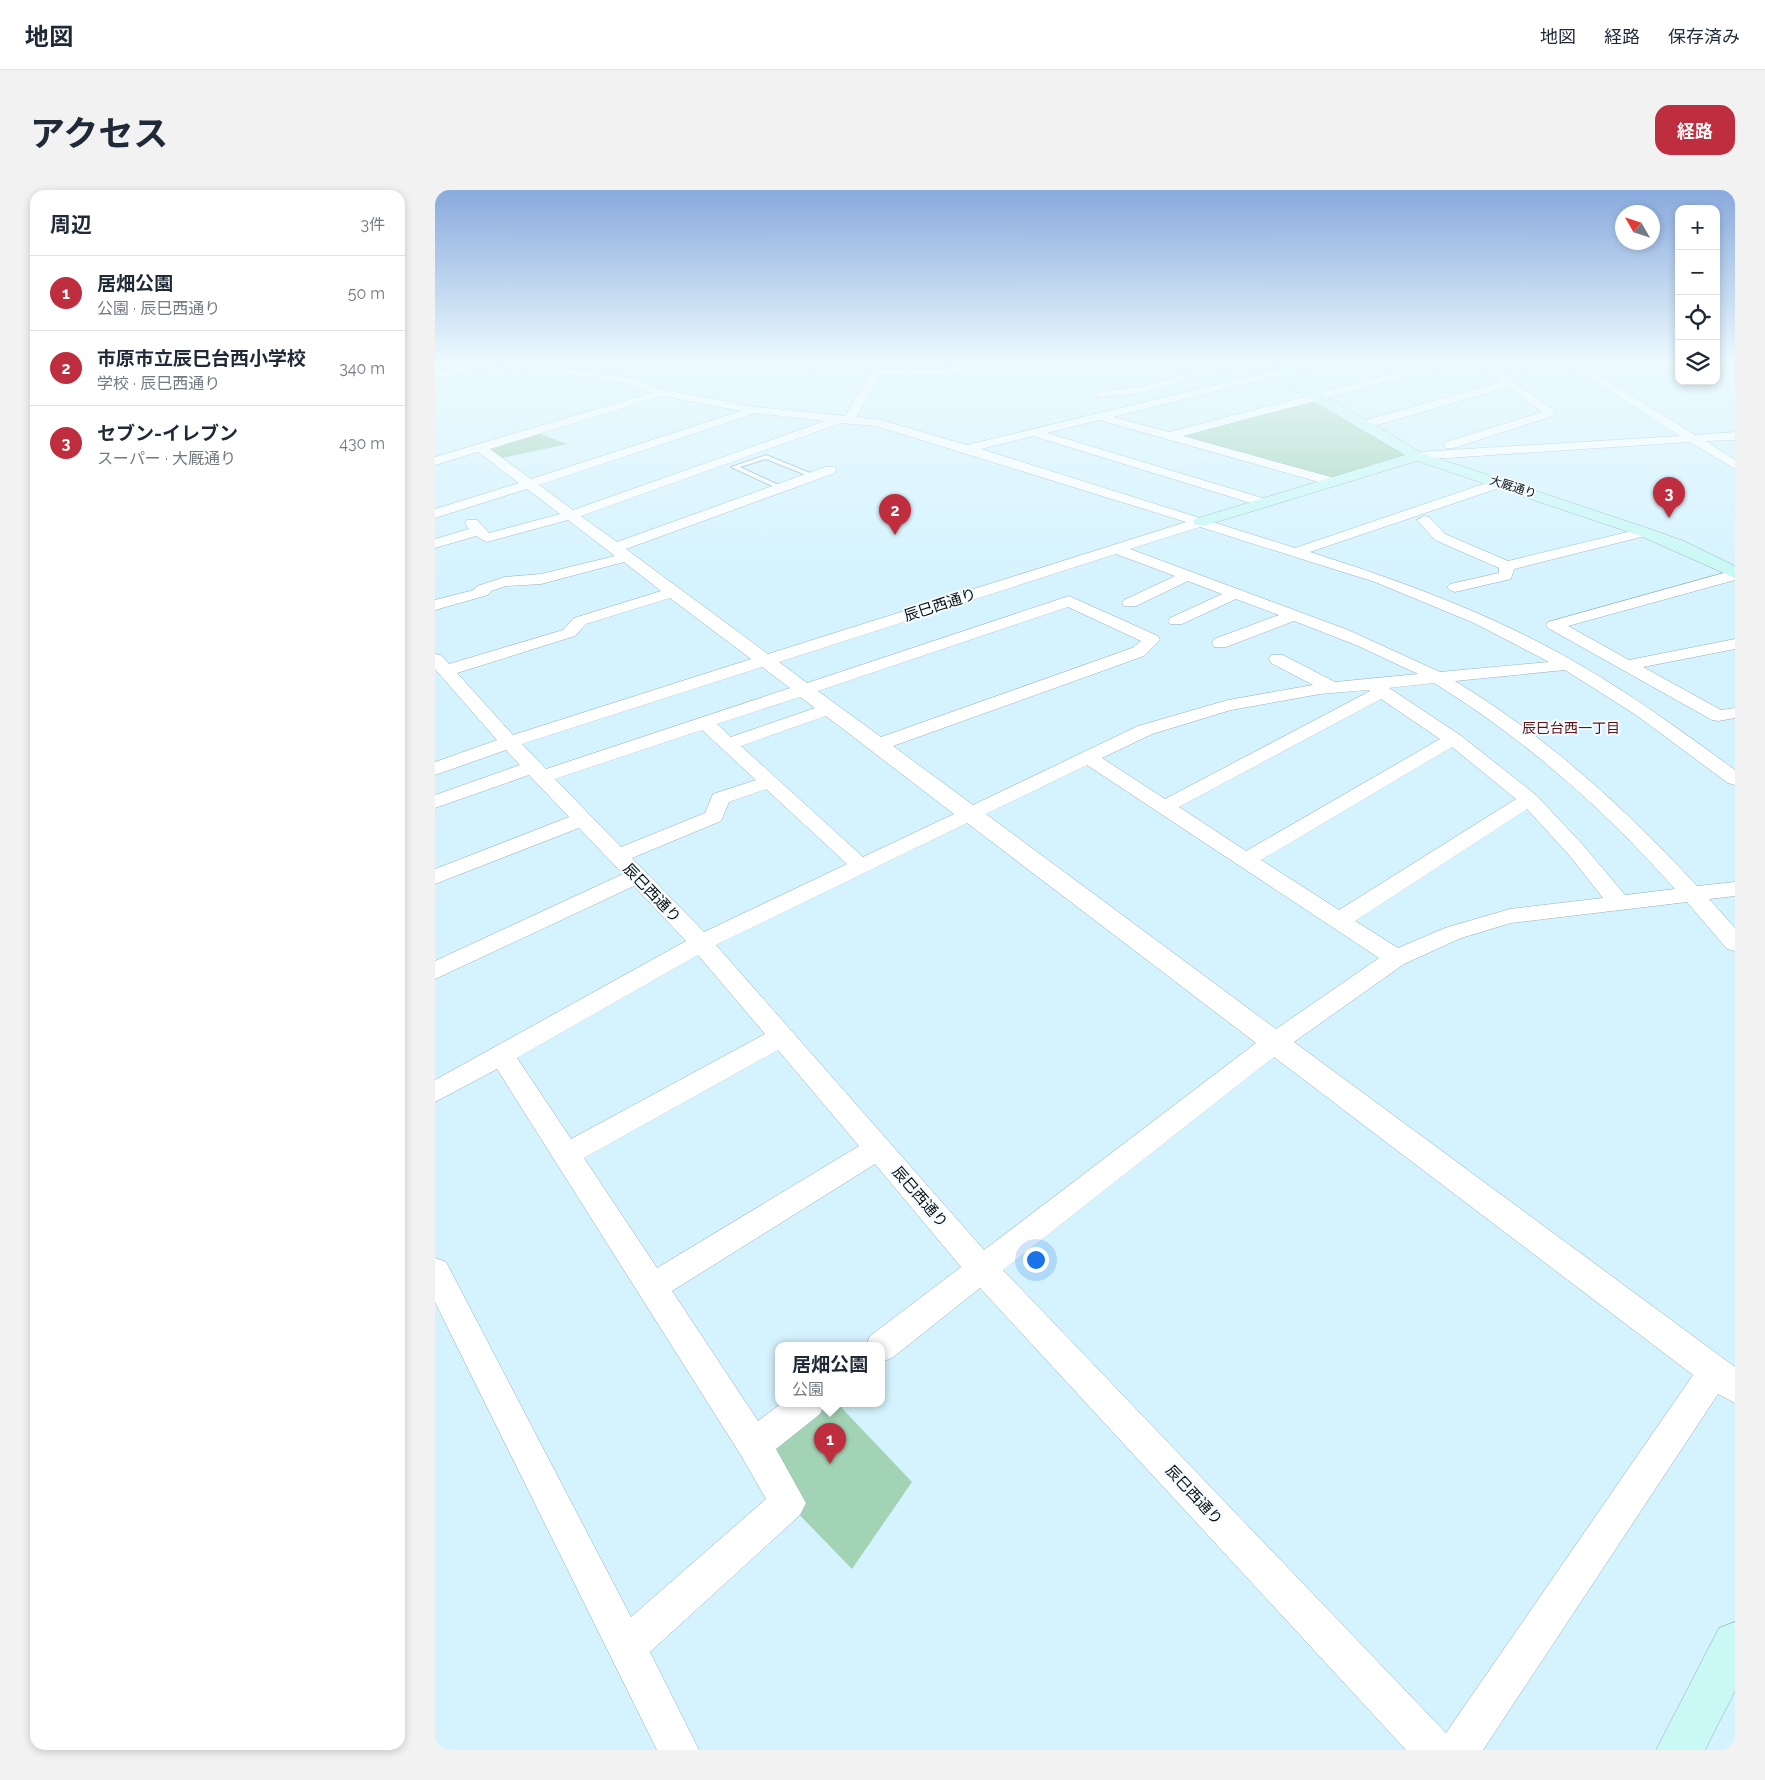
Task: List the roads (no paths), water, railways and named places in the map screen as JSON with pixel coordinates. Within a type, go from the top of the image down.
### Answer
[{"type":"street","points":[[435,461],[524,435]]},
{"type":"street","points":[[435,514],[679,435]]},
{"type":"street","points":[[435,544],[475,527],[487,538],[571,515],[803,435]]},
{"type":"street","points":[[918,435],[1296,552],[1411,591],[1481,620],[1567,665],[1642,711],[1735,779]]},
{"type":"street","points":[[967,449],[1022,435]]},
{"type":"street","points":[[1042,435],[1264,503]]},
{"type":"street","points":[[1165,435],[1333,482]]},
{"type":"street","points":[[1169,436],[1174,435]]},
{"type":"street","name":"大厩通り","points":[[1380,435],[1417,456],[1644,532],[1735,574]]},
{"type":"street","points":[[1417,456],[1484,435]]},
{"type":"street","points":[[1685,435],[1735,465]]},
{"type":"street","points":[[1417,456],[1735,436]]},
{"type":"street","points":[[481,448],[1724,1379],[1459,1750]]},
{"type":"street","points":[[1718,454],[1735,453]]},
{"type":"street","name":"辰巳西通り","points":[[1417,456],[1201,522],[509,742],[701,944],[983,1269],[1433,1750]]},
{"type":"street","points":[[435,605],[483,592],[482,589],[505,582],[541,579],[621,552],[830,470]]},
{"type":"street","points":[[1296,552],[1501,483]]},
{"type":"street","points":[[1424,520],[1440,537],[1507,566],[1644,532]]},
{"type":"street","points":[[1115,550],[1343,633],[1438,678],[1512,726],[1569,768],[1617,812],[1735,943]]},
{"type":"street","points":[[1455,587],[1506,576],[1507,566]]},
{"type":"street","points":[[1735,574],[1554,625],[1718,716],[1735,713]]},
{"type":"street","points":[[1130,603],[1187,576]]},
{"type":"street","points":[[435,769],[509,742],[440,665],[569,632],[580,621],[673,592]]},
{"type":"street","points":[[1176,621],[1235,593]]},
{"type":"street","points":[[435,802],[704,722],[1069,601],[1152,640],[1138,652],[878,745]]},
{"type":"street","points":[[1220,643],[1294,615]]},
{"type":"street","points":[[1629,665],[1735,644]]},
{"type":"street","points":[[1277,659],[1332,688]]},
{"type":"street","points":[[435,1092],[701,944],[1145,730],[1189,715],[1271,696],[1332,688],[1377,688],[1438,678],[1567,665]]},
{"type":"street","points":[[1377,688],[1453,739],[1529,799],[1576,850],[1620,904]]},
{"type":"street","points":[[1164,807],[1377,688]]},
{"type":"street","points":[[728,744],[829,709]]},
{"type":"street","points":[[704,722],[861,866]]},
{"type":"street","points":[[1245,860],[1453,739]]},
{"type":"street","points":[[1087,757],[1396,958]]},
{"type":"street","points":[[618,856],[714,816],[720,798],[769,782]]},
{"type":"street","points":[[1339,921],[1529,799]]},
{"type":"street","points":[[435,877],[583,819]]},
{"type":"street","points":[[435,971],[636,876]]},
{"type":"street","points":[[885,1344],[1274,1043],[1396,958],[1453,933],[1510,916],[1620,904],[1735,888]]},
{"type":"street","points":[[567,1154],[781,1037]]},
{"type":"street","points":[[502,1055],[754,1445],[788,1504],[627,1646]]},
{"type":"street","points":[[653,1287],[878,1148]]},
{"type":"street","points":[[435,1270],[679,1750]]},
{"type":"street","points":[[754,1445],[804,1407]]},
{"type":"street","points":[[1679,1750],[1735,1644]]},
{"type":"lane","points":[[781,488],[734,467],[766,457],[813,476]]},
{"type":"place","name":"セブン-イレブン","points":[[1669,518]]},
{"type":"place","name":"市原市立辰巳台西小学校","points":[[895,535]]},
{"type":"place","name":"居畑公園","points":[[830,1464]]},
{"type":"district","name":"辰巳台西一丁目","points":[[1571,728]]}]
